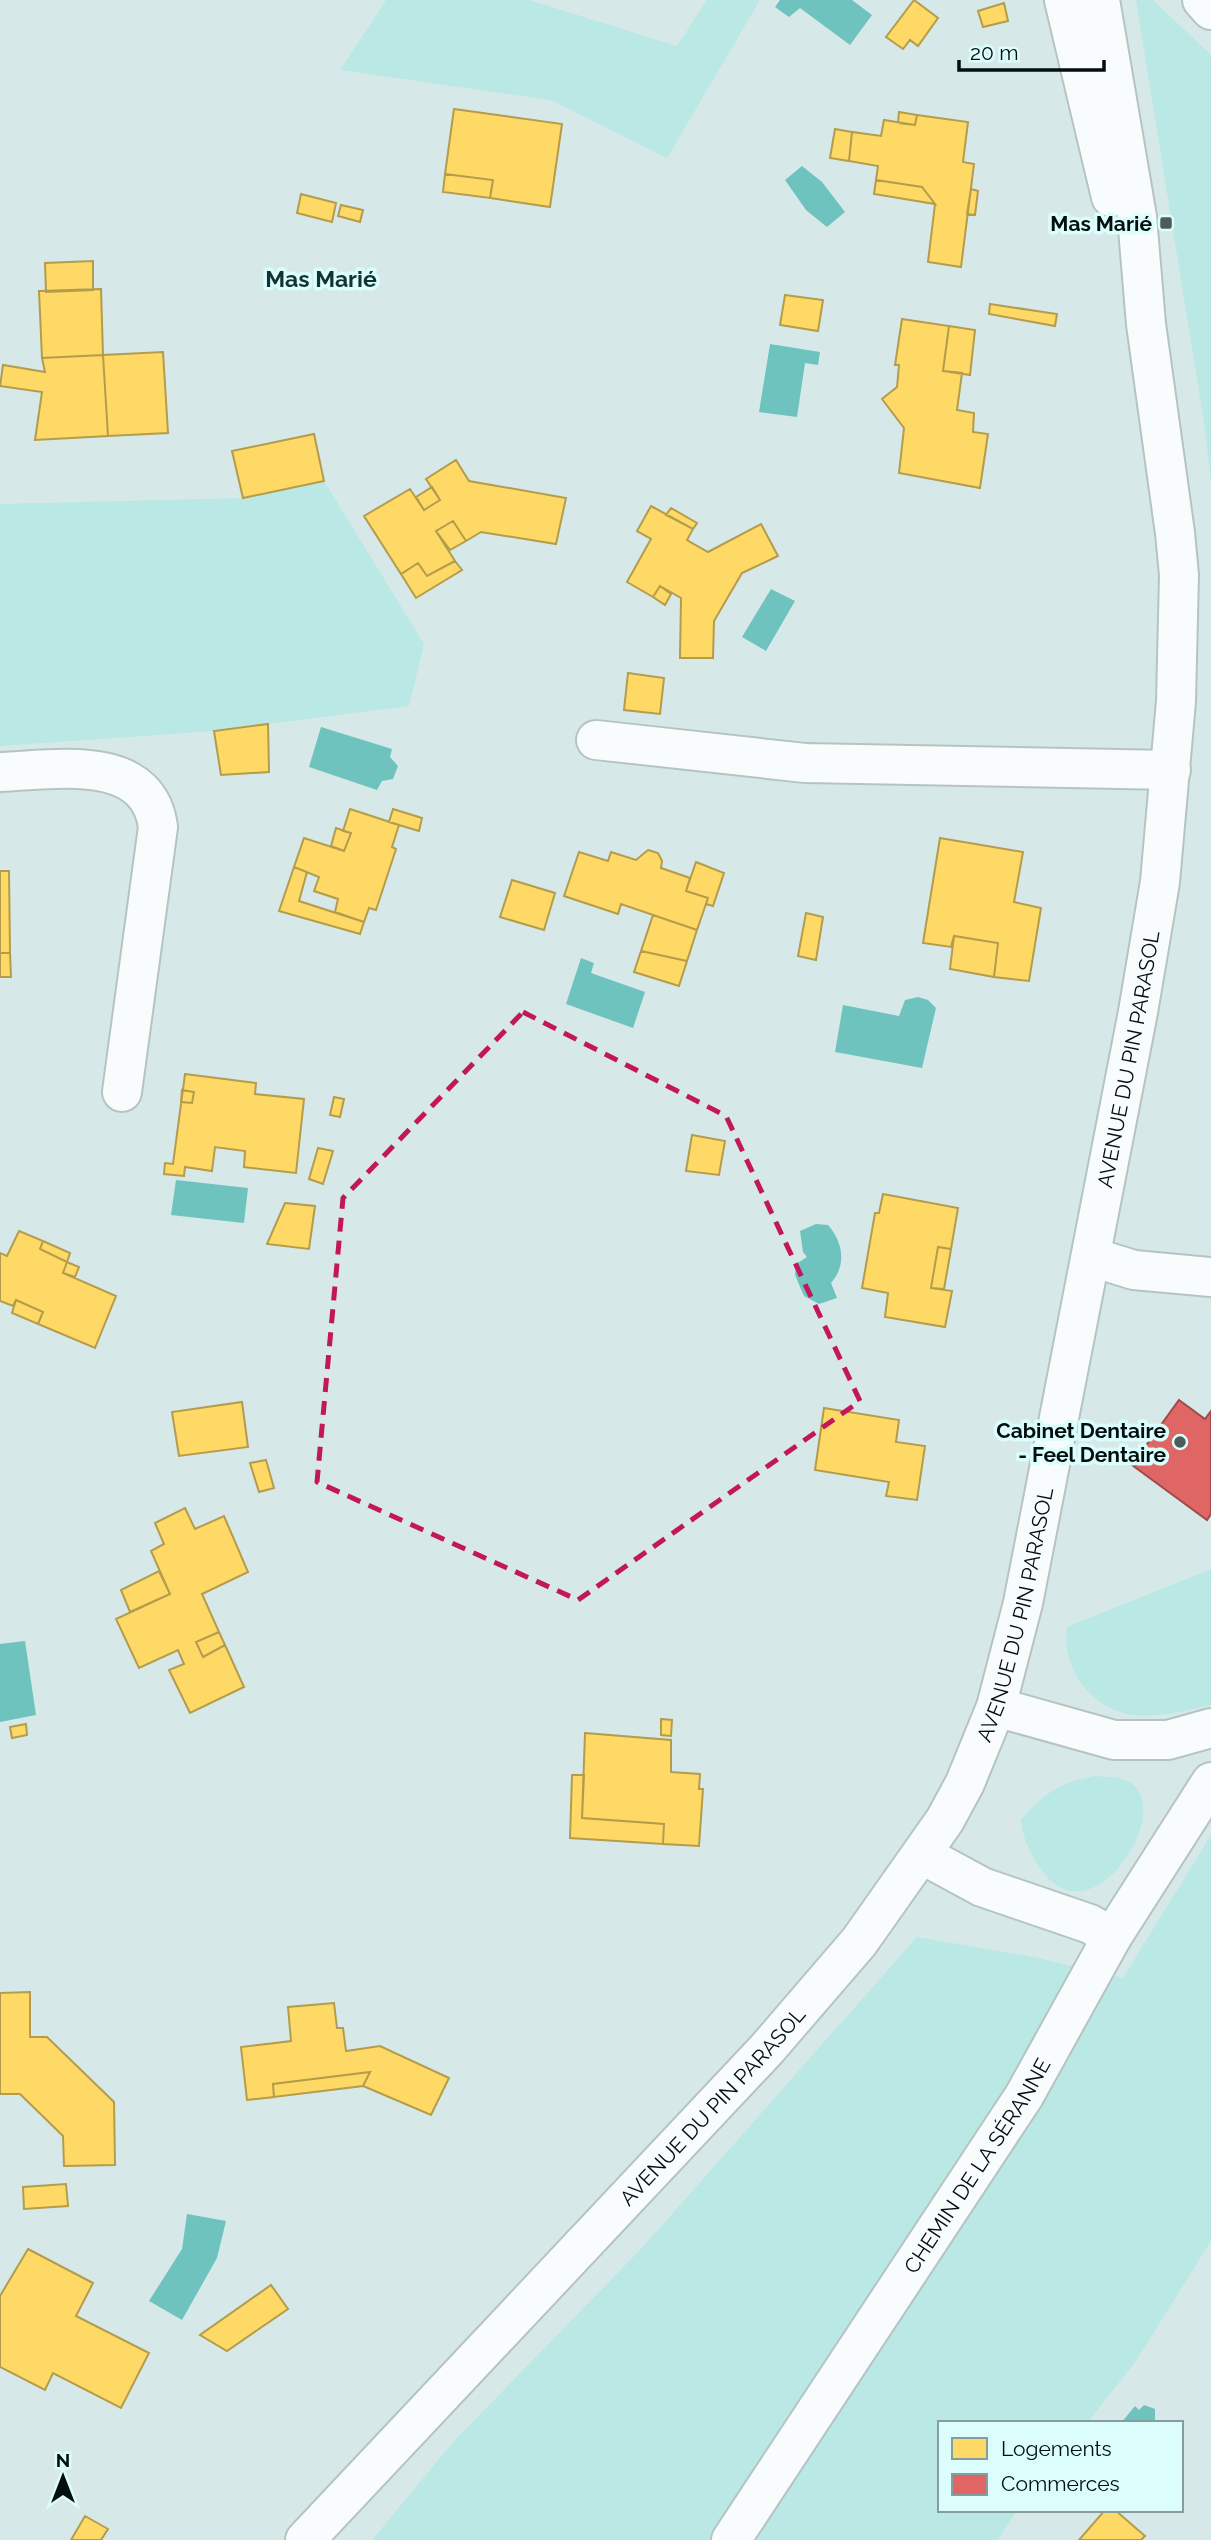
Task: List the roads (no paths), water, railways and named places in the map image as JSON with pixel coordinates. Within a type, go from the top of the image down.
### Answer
[{"type":"street","name":"AVENUE DU PIN PARASOL","points":[[1063,0],[1120,236],[1146,324]]},
{"type":"street","name":"AVENUE DU PIN PARASOL","points":[[305,2540],[325,2515],[570,2260],[766,2050],[859,1942],[923,1855],[965,1783],[996,1707],[1023,1603],[1091,1257],[1160,883],[1179,646],[1179,575],[1166,455],[1146,324],[1138,217],[1100,0]]},
{"type":"street","points":[[1202,0],[1211,10]]},
{"type":"street","points":[[596,740],[805,763],[1171,770]]},
{"type":"street","points":[[0,772],[72,769],[111,772],[128,780],[144,794],[156,810],[158,827],[122,1092]]},
{"type":"street","points":[[1091,1257],[1134,1270],[1211,1277]]},
{"type":"street","points":[[996,1707],[1114,1740],[1168,1740],[1211,1728]]},
{"type":"street","name":"CHEMIN DE LA SÉRANNE","points":[[731,2540],[1024,2096],[1112,1937],[1211,1782]]},
{"type":"street","points":[[923,1855],[982,1886],[1090,1924],[1112,1937]]},
{"type":"water","points":[[780,0],[852,0],[872,15],[850,45],[800,8],[789,17],[775,7]]},
{"type":"water","points":[[802,166],[822,182],[845,212],[827,227],[806,210],[785,180]]},
{"type":"water","points":[[770,344],[820,352],[818,365],[805,363],[797,417],[759,412]]},
{"type":"water","points":[[771,589],[795,601],[766,651],[742,637]]},
{"type":"water","points":[[321,727],[392,749],[390,757],[398,766],[393,779],[382,781],[377,790],[309,767]]},
{"type":"water","points":[[581,958],[594,963],[591,973],[645,992],[633,1028],[566,1004]]},
{"type":"water","points":[[918,997],[928,1000],[936,1008],[922,1068],[835,1052],[843,1005],[899,1016],[905,1000]]},
{"type":"water","points":[[176,1180],[248,1188],[244,1223],[171,1215]]},
{"type":"water","points":[[816,1224],[828,1225],[837,1239],[841,1254],[839,1269],[831,1283],[837,1298],[819,1304],[804,1296],[795,1275],[796,1264],[807,1257],[803,1252],[800,1231]]},
{"type":"water","points":[[25,1641],[36,1715],[0,1722],[0,1644]]},
{"type":"water","points":[[187,2214],[226,2221],[217,2258],[182,2320],[149,2301],[182,2249]]},
{"type":"water","points":[[1144,2405],[1155,2409],[1155,2421],[1123,2421],[1135,2406],[1139,2410]]},
{"type":"place","name":"Mas Marié","points":[[1166,223]]},
{"type":"place","name":"Cabinet Dentaire - Feel Dentaire","points":[[1180,1442]]},
{"type":"district","name":"Mas Marié","points":[[321,278]]}]
